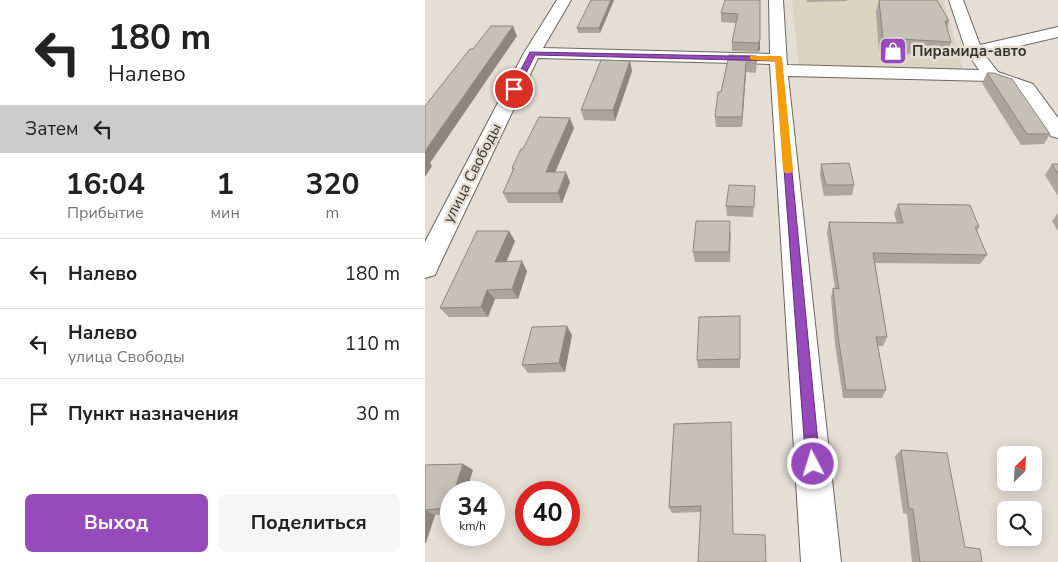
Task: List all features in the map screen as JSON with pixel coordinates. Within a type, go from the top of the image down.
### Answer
[{"type":"street","name":"улица Свободы","points":[[425,268],[532,53],[564,0]]},
{"type":"street","points":[[776,0],[779,64],[821,562]]},
{"type":"street","points":[[956,0],[974,51],[992,76]]},
{"type":"street","points":[[974,51],[1058,32]]},
{"type":"street","points":[[532,53],[992,76],[1026,88],[1058,132]]},
{"type":"shaded area","points":[[792,0],[943,0],[963,70],[799,66]]},
{"type":"building","points":[[591,0],[611,0],[599,28],[577,28]]},
{"type":"building","points":[[725,0],[760,0],[760,40],[758,43],[732,42],[738,14],[721,13]]},
{"type":"building","points":[[879,0],[937,0],[949,21],[945,21],[951,42],[883,38]]},
{"type":"building","points":[[491,26],[513,26],[425,151],[425,106],[470,49],[473,49]]},
{"type":"building","points":[[729,55],[757,56],[756,63],[746,62],[742,117],[715,117],[718,92],[721,92]]},
{"type":"building","points":[[601,60],[630,61],[613,110],[581,110]]},
{"type":"building","points":[[987,73],[994,73],[1012,79],[1050,134],[1027,134]]},
{"type":"building","points":[[539,117],[570,118],[546,172],[566,172],[558,193],[503,193],[521,149],[523,149]]},
{"type":"building","points":[[849,163],[854,185],[826,185],[821,164]]},
{"type":"building","points":[[1052,164],[1058,164],[1058,174]]},
{"type":"building","points":[[729,185],[755,186],[754,207],[726,206]]},
{"type":"building","points":[[898,204],[970,205],[979,227],[975,227],[987,255],[873,253],[887,337],[876,337],[886,390],[846,390],[833,288],[839,289],[829,222],[903,223]]},
{"type":"building","points":[[696,221],[730,221],[729,252],[693,252]]},
{"type":"building","points":[[477,231],[509,231],[495,262],[522,261],[512,289],[487,290],[481,307],[440,308]]},
{"type":"building","points":[[740,316],[740,359],[697,360],[699,317]]},
{"type":"building","points":[[567,326],[559,363],[522,365],[532,327]]},
{"type":"building","points":[[731,422],[733,534],[765,535],[766,562],[698,562],[701,506],[669,507],[674,424]]},
{"type":"building","points":[[901,450],[947,453],[965,547],[980,549],[982,562],[920,562],[913,509],[909,509]]},
{"type":"building","points":[[463,464],[458,481],[440,481],[440,509],[425,510],[425,465]]},
{"type":"slow traffic","points":[[753,58],[779,58],[788,170]]},
{"type":"place","name":"Пирамида-авто","points":[[893,51]]},
{"type":"route","points":[[514,89],[532,53],[779,58],[813,464]]}]
